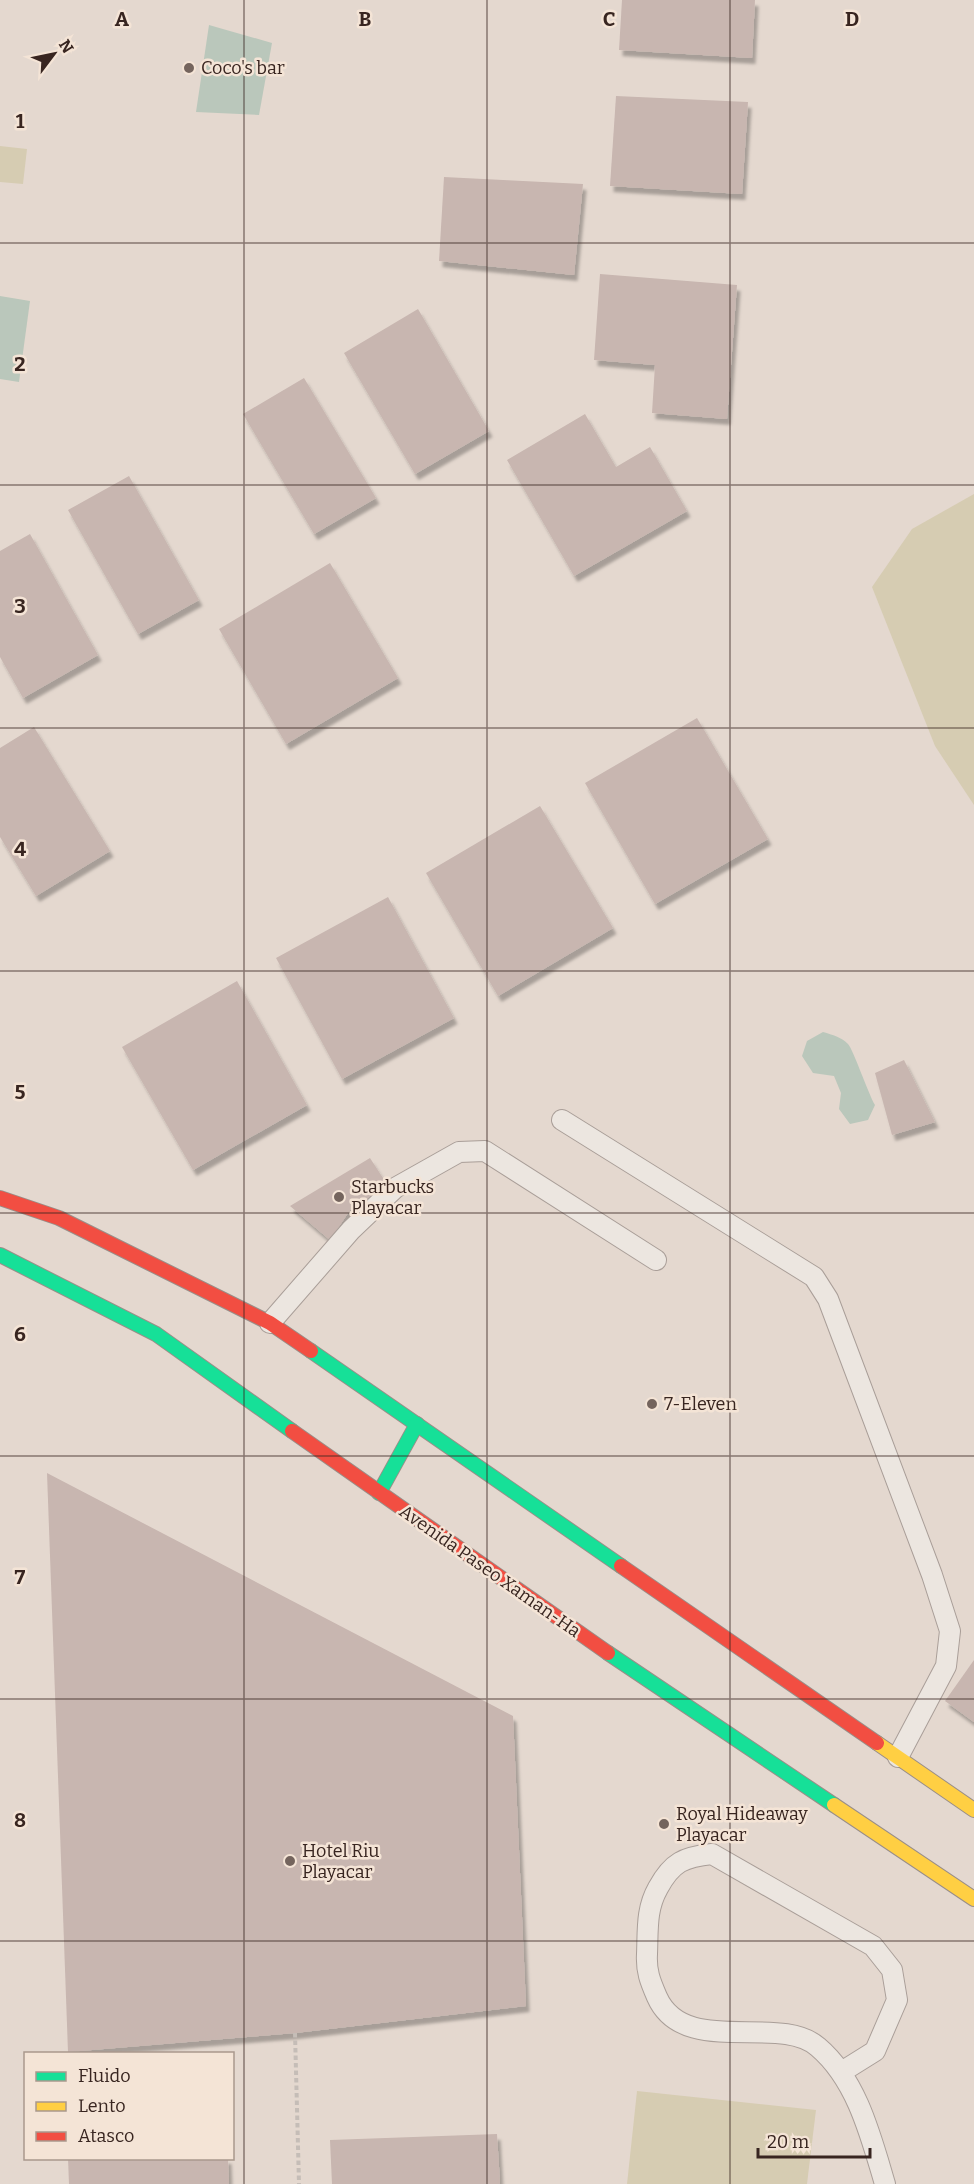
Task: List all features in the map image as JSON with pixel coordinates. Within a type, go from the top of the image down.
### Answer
[{"type":"main road","points":[[0,1198],[59,1218],[270,1323],[974,1810]]},
{"type":"main road","name":"Avenida Paseo Xaman-Ha","points":[[0,1255],[156,1334],[533,1603],[974,1899]]},
{"type":"main road","points":[[380,1492],[417,1424]]},
{"type":"lane","points":[[562,1120],[814,1277],[828,1299],[928,1564],[950,1631],[946,1666],[898,1757]]},
{"type":"lane","points":[[270,1323],[351,1230],[395,1188],[459,1152],[484,1151],[656,1260]]},
{"type":"lane","points":[[843,2072],[875,2051],[897,2000],[892,1970],[873,1946],[712,1854],[688,1856],[666,1872],[649,1904],[646,1973],[663,2010],[696,2030],[788,2034],[816,2044],[843,2072],[871,2139],[885,2184]]},
{"type":"path","points":[[295,2033],[299,2184]]},
{"type":"shaded area","points":[[209,25],[272,43],[259,115],[196,112]]},
{"type":"shaded area","points":[[0,146],[27,149],[23,184],[0,182]]},
{"type":"shaded area","points":[[0,296],[30,301],[19,382],[0,379]]},
{"type":"shaded area","points":[[974,494],[974,805],[935,746],[872,587],[912,529]]},
{"type":"shaded area","points":[[823,1032],[840,1038],[848,1044],[875,1105],[868,1120],[850,1124],[839,1109],[841,1093],[834,1076],[813,1073],[802,1056],[807,1041]]},
{"type":"shaded area","points":[[637,2091],[816,2110],[807,2184],[627,2184]]},
{"type":"building","points":[[622,0],[755,0],[752,58],[619,50]]},
{"type":"building","points":[[616,96],[748,102],[742,194],[610,186]]},
{"type":"building","points":[[444,177],[583,184],[574,275],[439,261]]},
{"type":"building","points":[[600,274],[737,285],[727,419],[652,413],[655,365],[594,360]]},
{"type":"building","points":[[418,309],[489,431],[415,474],[344,353]]},
{"type":"building","points":[[304,378],[376,498],[314,534],[243,414]]},
{"type":"building","points":[[585,414],[616,467],[650,447],[687,511],[574,576],[507,460]]},
{"type":"building","points":[[129,476],[199,600],[138,634],[68,510]]},
{"type":"building","points":[[30,534],[98,655],[23,698],[0,657],[0,551]]},
{"type":"building","points":[[330,563],[398,678],[286,744],[219,629]]},
{"type":"building","points":[[697,718],[768,839],[655,904],[585,783]]},
{"type":"building","points":[[34,727],[110,851],[36,896],[0,837],[0,748]]},
{"type":"building","points":[[540,806],[613,928],[498,996],[426,873]]},
{"type":"building","points":[[388,897],[454,1018],[342,1079],[276,958]]},
{"type":"building","points":[[237,981],[307,1105],[193,1170],[122,1047]]},
{"type":"building","points":[[904,1060],[935,1122],[892,1135],[875,1073]]},
{"type":"building","name":"Starbucks Playacar","points":[[370,1158],[390,1189],[350,1210],[330,1240],[290,1206]]},
{"type":"building","name":"Hotel Riu Playacar","points":[[47,1473],[513,1716],[526,2006],[295,2033],[68,2052]]},
{"type":"building","points":[[974,1660],[974,1722],[945,1701]]},
{"type":"building","points":[[497,2134],[500,2184],[332,2184],[330,2140]]},
{"type":"building","points":[[68,2160],[228,2160],[229,2184],[69,2184]]},
{"type":"traffic: fast","points":[[0,1255],[156,1334],[292,1431]]},
{"type":"traffic: fast","points":[[311,1351],[621,1566]]},
{"type":"traffic: fast","points":[[379,1493],[417,1424]]},
{"type":"traffic: fast","points":[[608,1653],[834,1805]]},
{"type":"traffic: slow","points":[[877,1743],[974,1810]]},
{"type":"traffic: slow","points":[[834,1805],[974,1899]]},
{"type":"traffic: jam","points":[[0,1198],[59,1218],[270,1323],[311,1351]]},
{"type":"traffic: jam","points":[[292,1431],[608,1653]]},
{"type":"traffic: jam","points":[[621,1566],[877,1743]]},
{"type":"place","name":"Coco's bar","points":[[189,68]]},
{"type":"place","name":"Starbucks Playacar","points":[[339,1197]]},
{"type":"place","name":"7-Eleven","points":[[652,1404]]},
{"type":"place","name":"Royal Hideaway Playacar","points":[[664,1824]]},
{"type":"place","name":"Hotel Riu Playacar","points":[[290,1861]]}]
